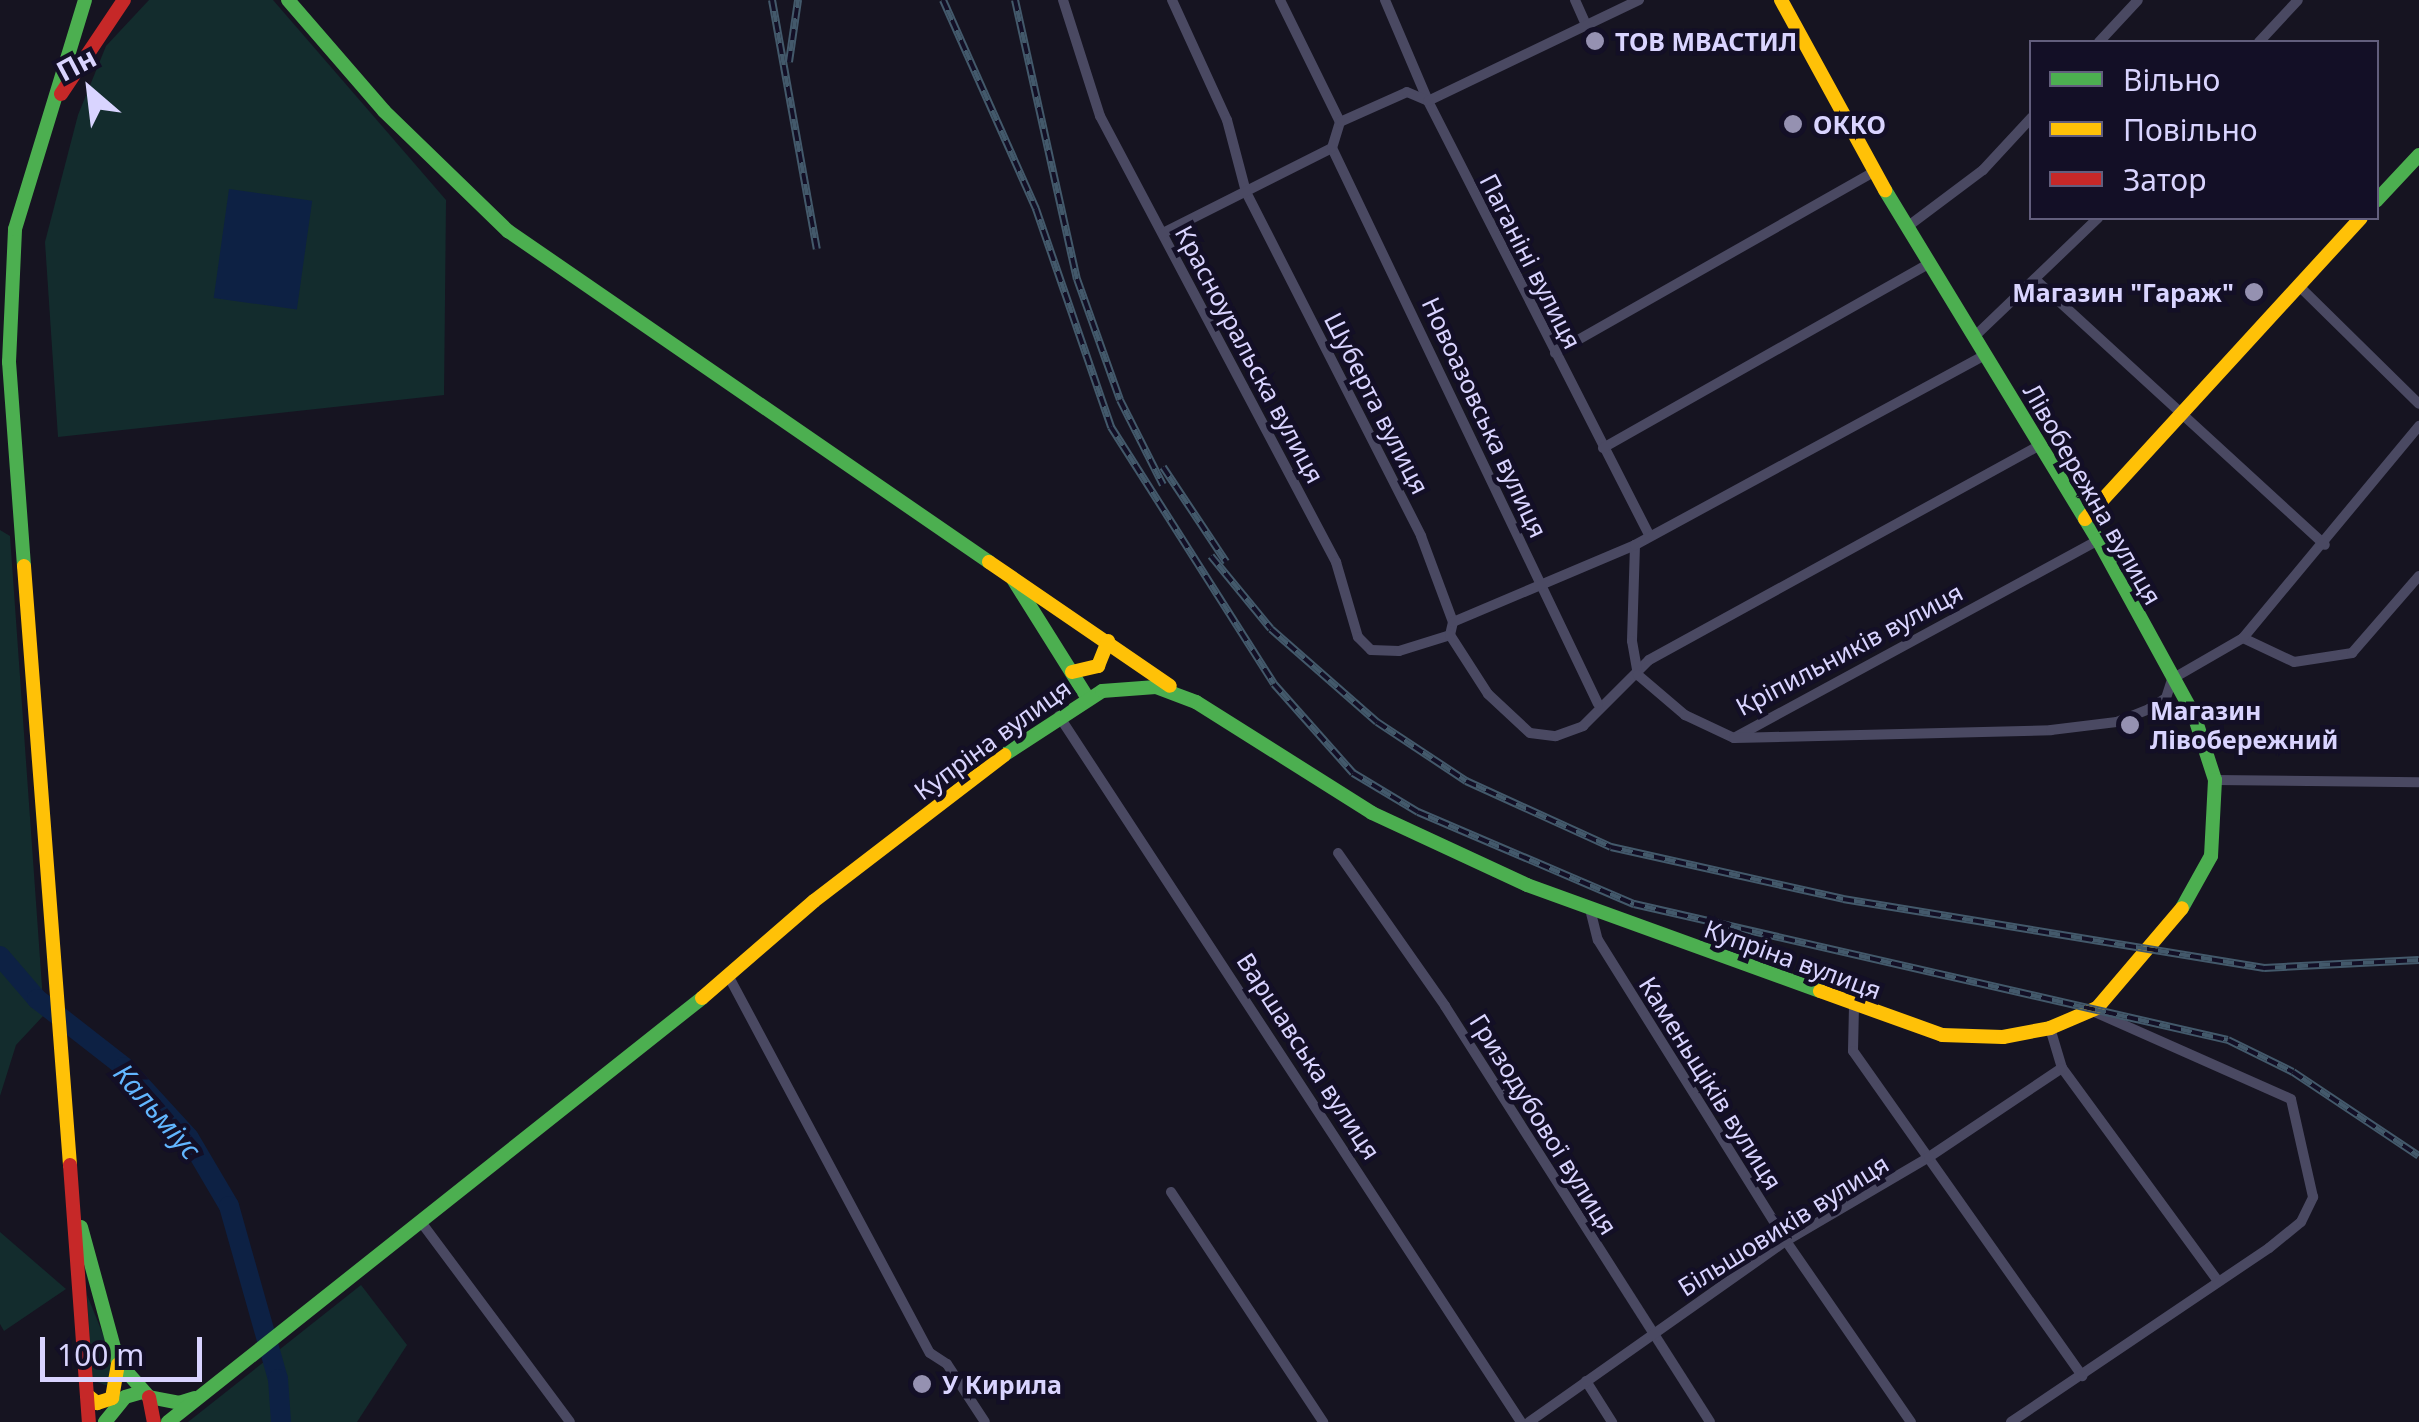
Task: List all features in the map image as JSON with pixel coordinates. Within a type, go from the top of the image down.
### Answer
[{"type":"main road","points":[[85,0],[15,228],[9,362],[87,1396],[94,1421],[125,1397],[146,1395],[180,1403],[209,1390]]},
{"type":"main road","points":[[52,108],[124,0]]},
{"type":"main road","points":[[288,0],[384,111],[508,231],[1196,702]]},
{"type":"main road","name":"Лівобережна вулиця","points":[[1781,0],[1874,172],[2098,540],[2194,715],[2215,780],[2218,818],[2211,856],[2185,904],[2092,1011]]},
{"type":"main road","points":[[2379,198],[2419,155]]},
{"type":"main road","points":[[2086,519],[2299,286],[2354,220]]},
{"type":"main road","points":[[1010,574],[1087,697]]},
{"type":"main road","points":[[1072,672],[1098,666],[1108,641]]},
{"type":"main road","name":"Купріна вулиця","points":[[168,1422],[729,977],[814,901],[1058,715],[1087,697],[1122,686],[1156,687],[1196,702],[1372,813],[1590,910],[1854,1006],[1942,1035],[2003,1038],[2050,1028],[2092,1011]]},
{"type":"main road","points":[[72,1195],[118,1362],[120,1386],[112,1398],[97,1403],[87,1396]]},
{"type":"main road","points":[[118,1362],[146,1395],[154,1422]]},
{"type":"street","name":"Красноуральска вулиця","points":[[1063,0],[1100,116],[1336,562],[1358,636],[1371,650],[1399,651],[1450,634]]},
{"type":"street","name":"Шуберта вулиця","points":[[1172,0],[1227,120],[1246,192],[1377,439],[1453,622]]},
{"type":"street","points":[[1163,232],[1332,148],[1340,122],[1280,0]]},
{"type":"street","name":"Паганіні вулиця","points":[[1386,0],[1428,101],[1650,536]]},
{"type":"street","points":[[1575,0],[1587,27]]},
{"type":"street","points":[[1340,122],[1407,92],[1428,101],[1638,0]]},
{"type":"street","points":[[2101,40],[2138,0]]},
{"type":"street","points":[[2262,40],[2298,0]]},
{"type":"street","points":[[1907,227],[1983,170],[2029,120]]},
{"type":"street","name":"Новоазовська вулиця","points":[[1332,148],[1598,704]]},
{"type":"street","points":[[1555,353],[1874,172]]},
{"type":"street","points":[[1974,337],[2038,282],[2096,220]]},
{"type":"street","points":[[1603,448],[1930,264]]},
{"type":"street","points":[[2038,282],[2180,418],[2325,545]]},
{"type":"street","points":[[2299,286],[2419,404]]},
{"type":"street","points":[[1985,355],[1635,544],[1543,588],[1453,622],[1450,634],[1488,694],[1530,733],[1556,736],[1582,726],[1598,704],[1638,676],[1649,660],[2040,445]]},
{"type":"street","points":[[1734,738],[2051,730],[2117,722],[2166,698],[2172,679],[2243,638],[2325,545],[2419,426]]},
{"type":"street","name":"Кріпильників вулиця","points":[[1638,676],[1685,715],[1734,738],[2098,540]]},
{"type":"street","points":[[1635,544],[1632,641],[1638,676]]},
{"type":"street","points":[[2243,638],[2294,662],[2352,653],[2419,576]]},
{"type":"street","name":"Варшавська вулиця","points":[[1058,715],[1525,1422]]},
{"type":"street","points":[[2215,780],[2419,782]]},
{"type":"street","name":"Гризодубової вулиця","points":[[1338,852],[1445,1006],[1710,1422]]},
{"type":"street","name":"Каменьщіків вулиця","points":[[1590,910],[1598,940],[1786,1240],[1911,1422]]},
{"type":"street","points":[[729,977],[930,1353],[947,1364],[985,1422]]},
{"type":"street","points":[[1854,1006],[1853,1051],[2082,1376]]},
{"type":"street","points":[[2011,1422],[2300,1222],[2313,1197],[2291,1099],[2092,1011]]},
{"type":"street","points":[[2050,1028],[2062,1068],[2218,1281]]},
{"type":"street","name":"Більшовиків вулиця","points":[[1525,1422],[1786,1240],[1929,1157],[2062,1068]]},
{"type":"street","points":[[1171,1192],[1323,1422]]},
{"type":"street","points":[[422,1222],[570,1422]]},
{"type":"street","points":[[1586,1380],[1612,1422]]},
{"type":"green space","points":[[149,0],[273,0],[446,200],[444,395],[58,437],[45,242],[78,115],[106,46]]},
{"type":"green space","points":[[0,530],[10,536],[44,1015],[16,1045],[0,1096]]},
{"type":"green space","points":[[0,1232],[66,1289],[4,1331],[0,1324]]},
{"type":"green space","points":[[361,1285],[407,1345],[357,1422],[188,1422]]},
{"type":"green space","points":[[87,1295],[116,1366],[108,1386],[92,1380]]},
{"type":"water","points":[[229,189],[312,201],[297,310],[214,298]]},
{"type":"waterway","name":"Кальміус","points":[[0,956],[37,999],[124,1067],[189,1138],[229,1206],[278,1379],[281,1422]]},
{"type":"railway","points":[[772,0],[817,249]]},
{"type":"railway","points":[[789,62],[798,0]]},
{"type":"railway","points":[[943,0],[1036,209],[1111,427],[1274,684],[1353,773],[1418,812],[1634,904],[2228,1040],[2293,1072],[2419,1156]]},
{"type":"railway","points":[[1015,0],[1077,279],[1120,400],[1163,485]]},
{"type":"railway","points":[[1163,467],[1226,562]]},
{"type":"railway","points":[[1211,556],[1271,629],[1377,722],[1466,781],[1611,847],[1843,899],[2264,968],[2419,960]]},
{"type":"traffic: fast","points":[[24,566],[9,362],[15,229],[85,0]]},
{"type":"traffic: fast","points":[[288,0],[384,111],[508,231],[989,562]]},
{"type":"traffic: fast","points":[[2379,198],[2419,155]]},
{"type":"traffic: fast","points":[[1885,190],[2098,540],[2194,715],[2215,780],[2211,856],[2182,908]]},
{"type":"traffic: fast","points":[[1013,579],[1087,697]]},
{"type":"traffic: fast","points":[[1004,755],[1102,691],[1156,687],[1196,702],[1372,813],[1527,885],[1820,991]]},
{"type":"traffic: fast","points":[[168,1422],[702,998]]},
{"type":"traffic: fast","points":[[81,1227],[118,1362],[149,1397],[179,1403],[194,1398]]},
{"type":"traffic: fast","points":[[105,1422],[125,1397],[142,1392]]},
{"type":"traffic: slow","points":[[1781,0],[1885,190]]},
{"type":"traffic: slow","points":[[2085,519],[2359,220]]},
{"type":"traffic: slow","points":[[989,562],[1170,686]]},
{"type":"traffic: slow","points":[[24,566],[70,1165]]},
{"type":"traffic: slow","points":[[1072,672],[1098,666],[1108,641]]},
{"type":"traffic: slow","points":[[702,998],[814,901],[1004,755]]},
{"type":"traffic: slow","points":[[1820,991],[1942,1035],[2003,1037],[2050,1028],[2097,1008],[2182,908]]},
{"type":"traffic: slow","points":[[87,1395],[97,1403],[112,1398],[118,1365]]},
{"type":"traffic: jam","points":[[61,94],[124,0]]},
{"type":"traffic: jam","points":[[70,1165],[89,1422]]},
{"type":"traffic: jam","points":[[149,1397],[154,1422]]},
{"type":"place","name":"ТОВ МВАСТИЛ","points":[[1595,41]]},
{"type":"place","name":"ОККО","points":[[1793,124]]},
{"type":"place","name":"Магазин \"Гараж\"","points":[[2254,292]]},
{"type":"place","name":"Магазин Лівобережний","points":[[2130,725]]},
{"type":"place","name":"У Кирила","points":[[922,1384]]}]
